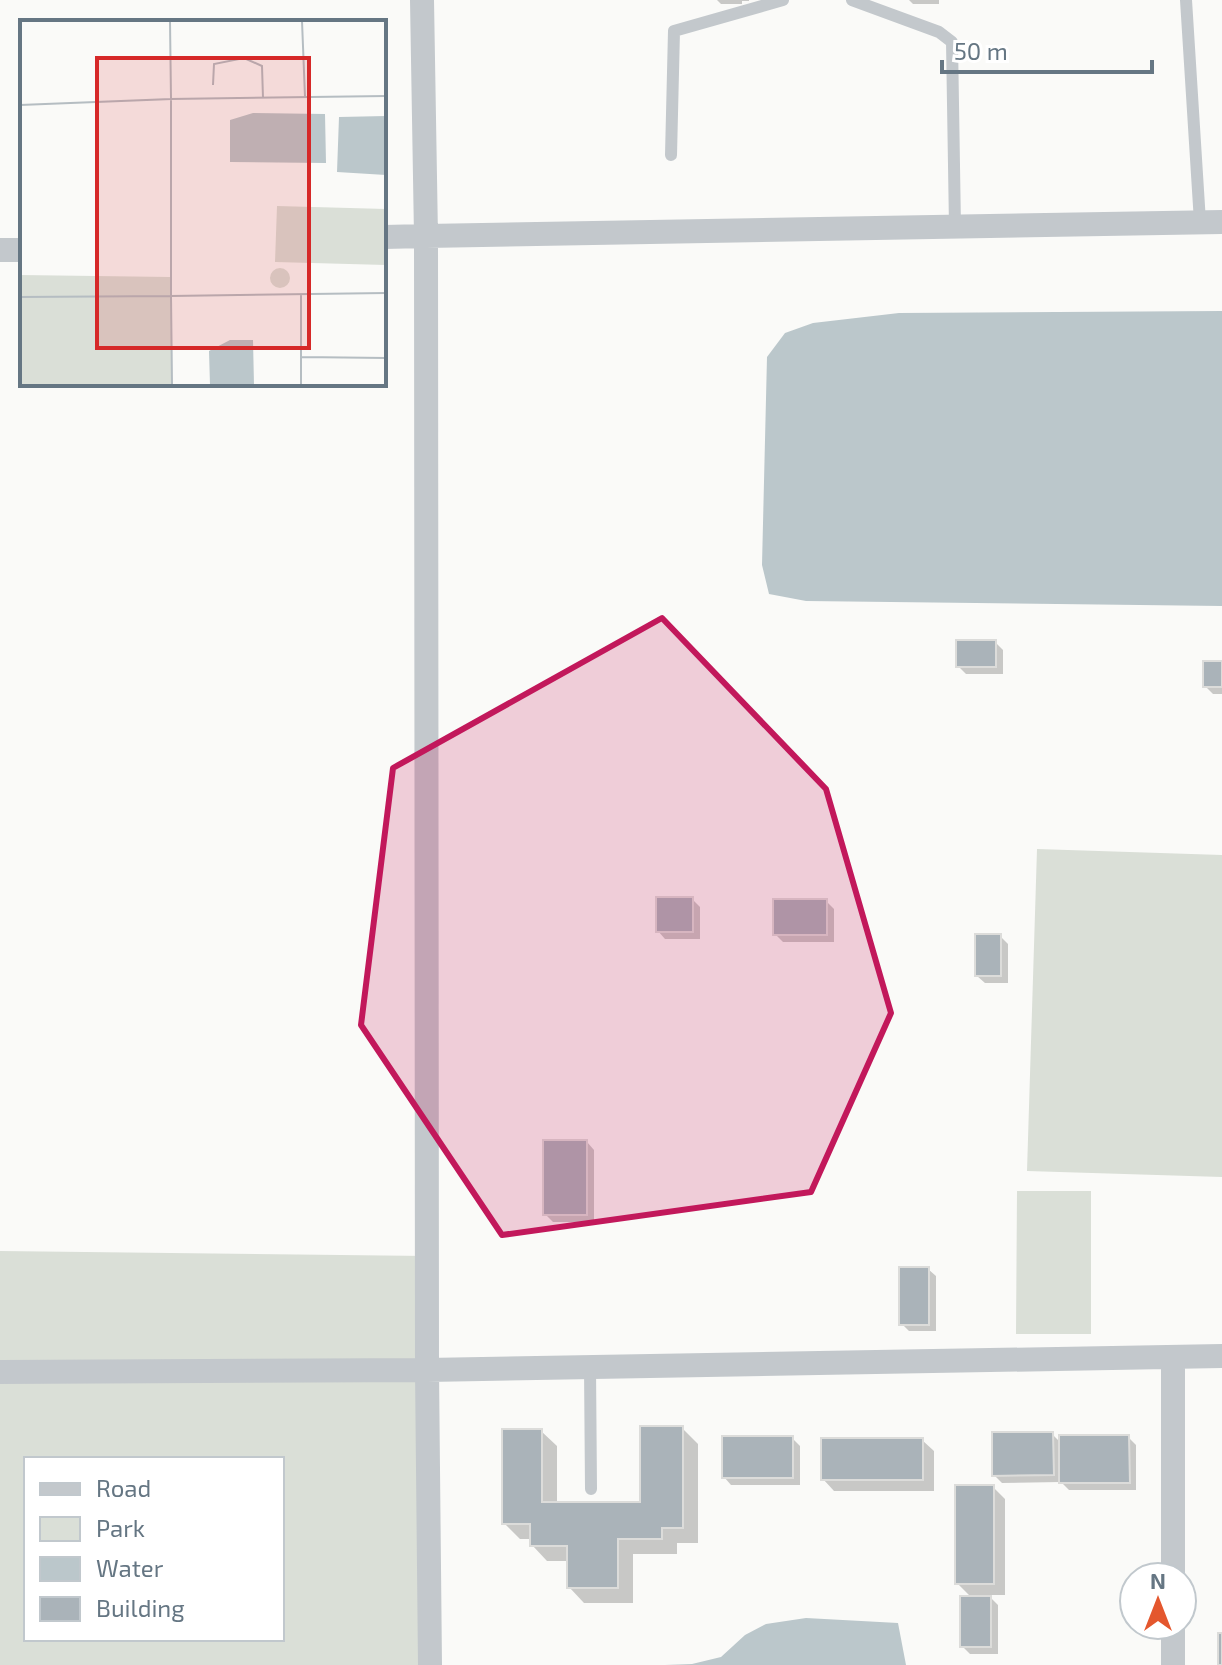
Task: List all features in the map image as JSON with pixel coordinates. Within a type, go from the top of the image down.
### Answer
[{"type":"street","points":[[422,0],[426,236],[430,1665]]},
{"type":"street","points":[[386,237],[1211,222]]},
{"type":"street","points":[[0,1372],[427,1370],[1222,1356]]},
{"type":"street","points":[[1173,1357],[1173,1561]]},
{"type":"street","points":[[1173,1641],[1173,1665]]},
{"type":"lane","points":[[671,155],[674,31],[783,0]]},
{"type":"lane","points":[[852,0],[939,32],[952,42],[955,227]]},
{"type":"lane","points":[[1186,0],[1211,222]]},
{"type":"lane","points":[[590,1367],[591,1489]]},
{"type":"highlighted area","points":[[662,618],[826,789],[891,1013],[811,1192],[502,1235],[361,1025],[393,768]]},
{"type":"green space","points":[[1037,849],[1222,855],[1222,1177],[1027,1171]]},
{"type":"green space","points":[[1017,1191],[1091,1191],[1091,1334],[1016,1334]]},
{"type":"green space","points":[[0,1251],[427,1256],[431,1665],[0,1665]]},
{"type":"water","points":[[1222,311],[1222,606],[806,601],[769,594],[762,565],[767,357],[785,333],[813,323],[899,313]]},
{"type":"water","points":[[806,1618],[898,1623],[906,1665],[665,1665],[692,1664],[721,1657],[745,1635],[766,1624]]},
{"type":"building","points":[[956,640],[996,640],[996,667],[956,667]]},
{"type":"building","points":[[1203,661],[1222,661],[1222,687],[1203,687]]},
{"type":"building","points":[[656,897],[693,897],[693,932],[656,932]]},
{"type":"building","points":[[773,899],[827,899],[827,935],[773,935]]},
{"type":"building","points":[[975,934],[1001,934],[1001,976],[975,976]]},
{"type":"building","points":[[543,1140],[587,1140],[587,1215],[543,1215]]},
{"type":"building","points":[[899,1267],[929,1267],[929,1325],[899,1325]]},
{"type":"building","points":[[640,1426],[683,1426],[683,1528],[662,1528],[662,1539],[618,1539],[618,1588],[567,1588],[567,1546],[530,1546],[530,1524],[502,1524],[502,1429],[542,1429],[542,1502],[640,1502]]},
{"type":"building","points":[[992,1432],[1053,1432],[1054,1475],[992,1476]]},
{"type":"building","points":[[1059,1435],[1129,1435],[1130,1483],[1059,1483]]},
{"type":"building","points":[[722,1436],[793,1436],[793,1478],[722,1478]]},
{"type":"building","points":[[821,1438],[923,1438],[923,1480],[821,1480]]},
{"type":"building","points":[[955,1485],[994,1485],[994,1584],[955,1584]]},
{"type":"building","points":[[960,1596],[991,1596],[991,1647],[960,1647]]},
{"type":"building","points":[[1218,1633],[1222,1633],[1222,1665],[1218,1665]]}]
